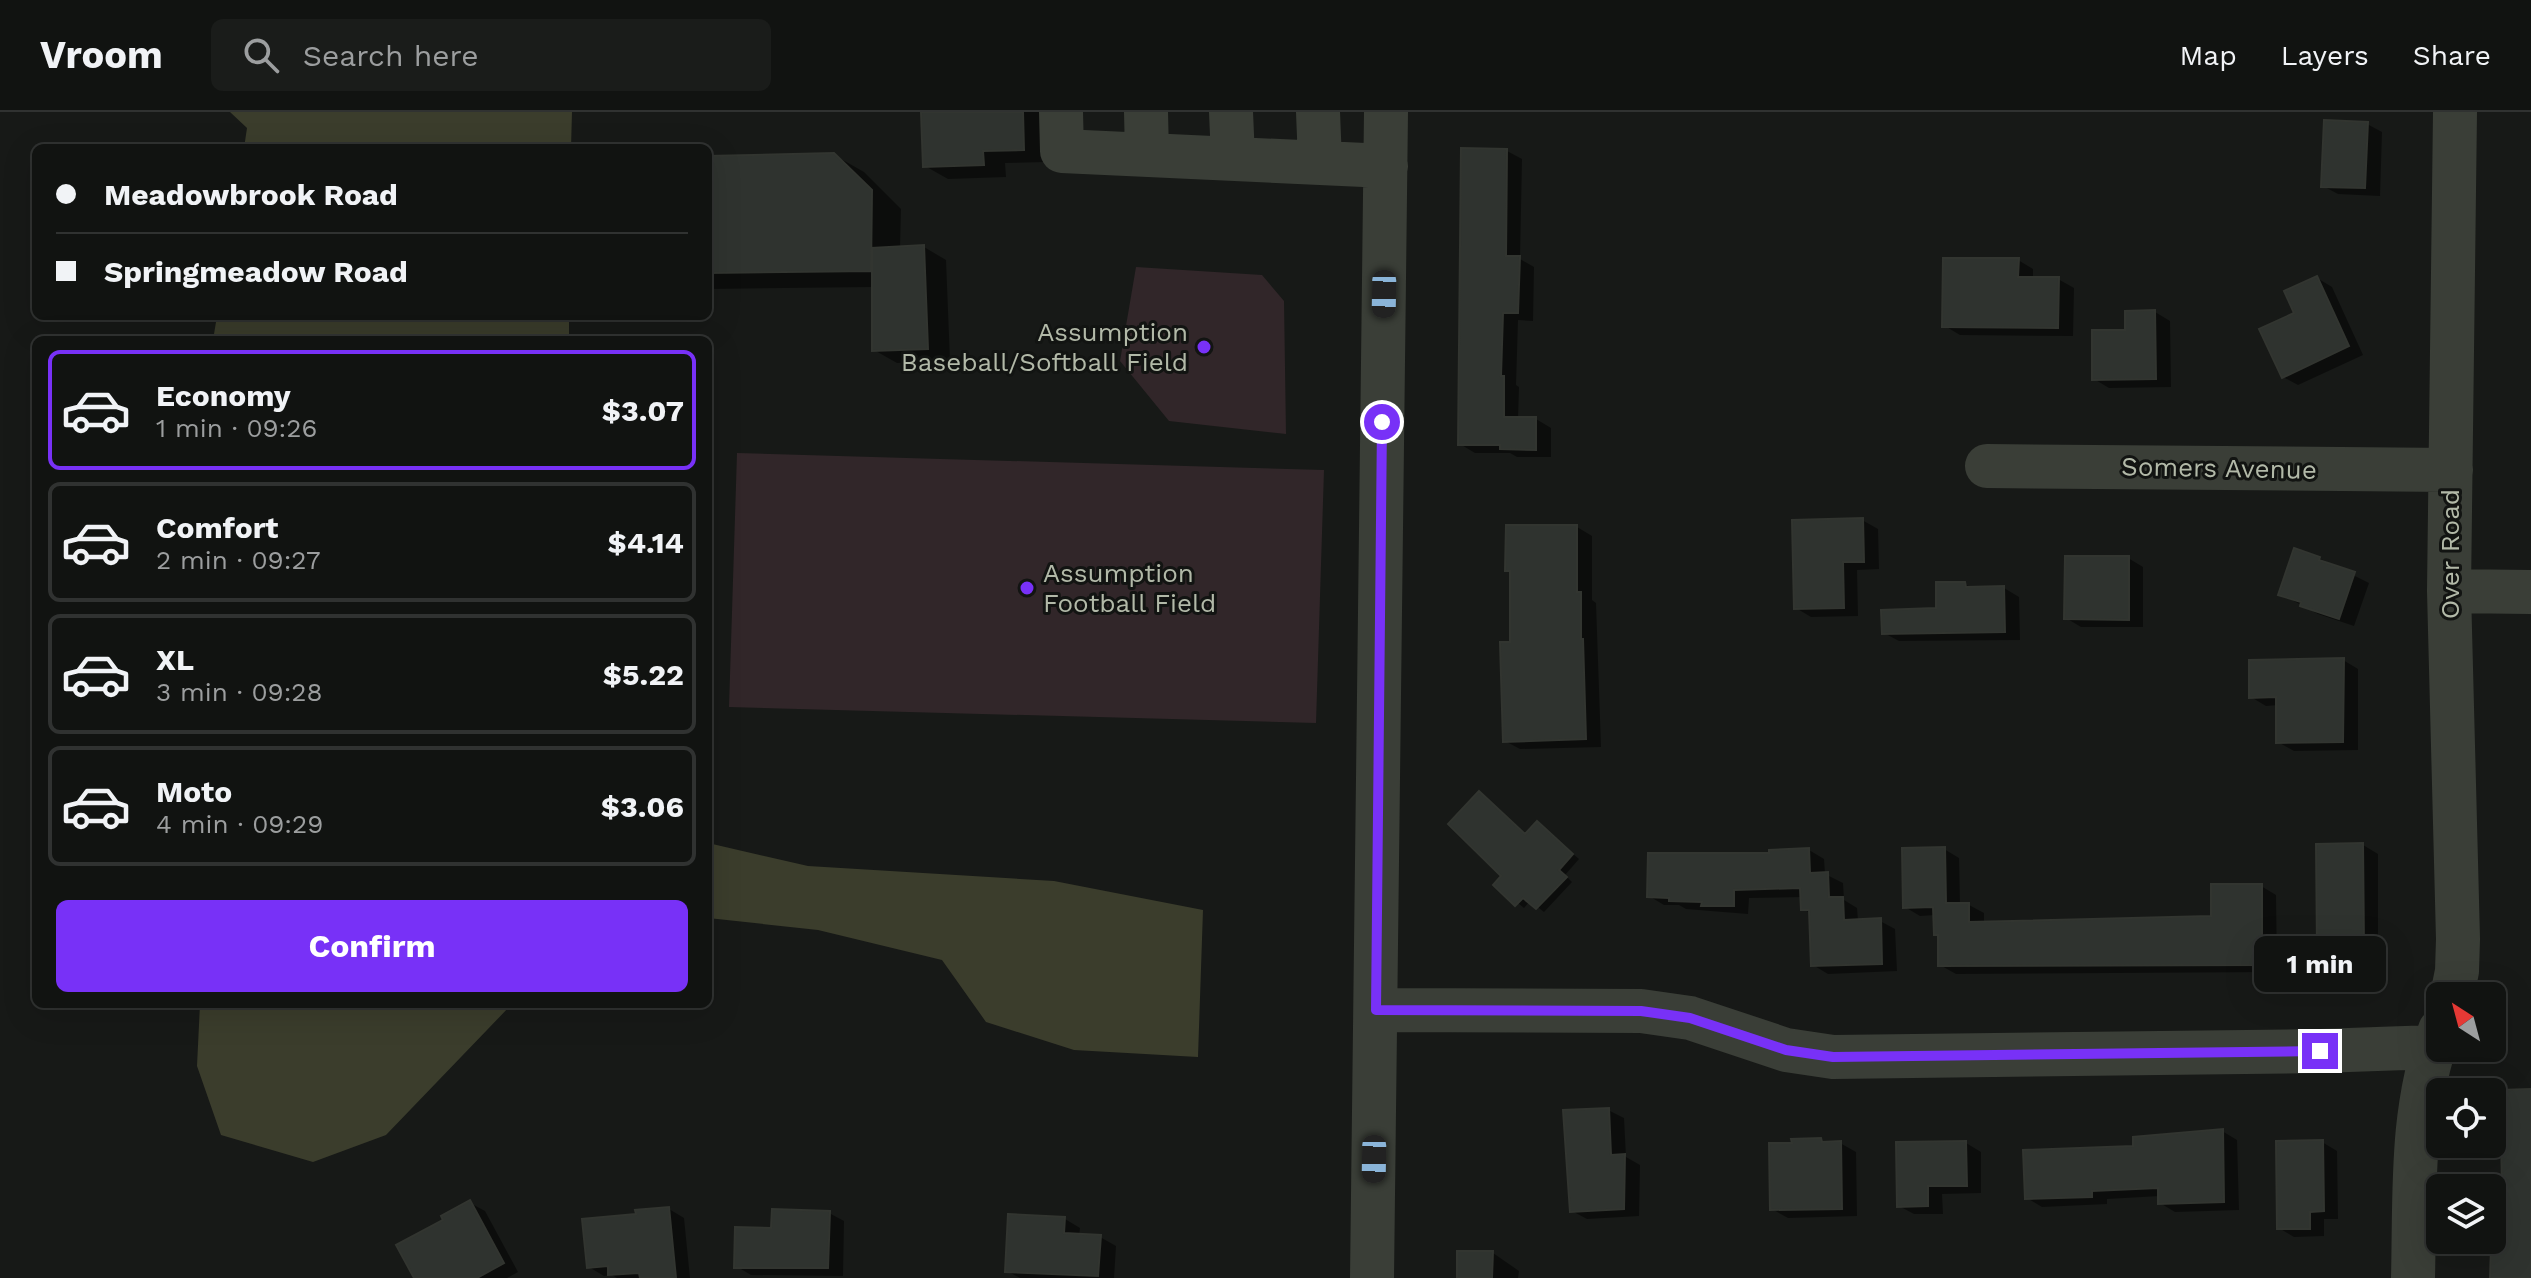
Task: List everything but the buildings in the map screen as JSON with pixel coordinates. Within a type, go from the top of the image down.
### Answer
[{"type":"street","points":[[1061,112],[1062,151],[1146,132],[1233,158],[1386,166]]},
{"type":"street","points":[[1231,112],[1233,158]]},
{"type":"street","points":[[1318,112],[1320,161]]},
{"type":"street","points":[[1372,1278],[1386,112]]},
{"type":"street","name":"Over Road","points":[[2455,112],[2449,591],[2458,939],[2455,982]]},
{"type":"street","name":"Somers Avenue","points":[[1987,466],[2451,470]]},
{"type":"street","points":[[2449,591],[2531,592]]},
{"type":"street","points":[[1376,1010],[1641,1011],[1690,1018],[1786,1050],[1833,1057],[2426,1038]]},
{"type":"street","points":[[2413,1278],[2416,1135],[2430,1062]]},
{"type":"shaded area","points":[[230,112],[572,112],[571,144],[245,144],[247,128]]},
{"type":"shaded area","name":"Assumption Baseball/Softball Field","points":[[1136,267],[1262,275],[1284,301],[1286,434],[1169,421],[1120,361]]},
{"type":"shaded area","points":[[216,320],[569,320],[569,336],[214,336]]},
{"type":"shaded area","name":"Assumption Football Field","points":[[737,453],[1324,470],[1316,723],[729,707]]},
{"type":"shaded area","points":[[712,844],[808,866],[1054,881],[1203,910],[1198,1057],[1074,1050],[986,1022],[942,960],[818,930],[712,918]]},
{"type":"shaded area","points":[[200,1008],[508,1008],[386,1135],[313,1162],[221,1135],[197,1066]]},
{"type":"place","name":"Assumption Baseball/Softball Field","points":[[1204,347]]},
{"type":"place","name":"Assumption Football Field","points":[[1027,588]]},
{"type":"route","points":[[1382,422],[1376,1010],[1641,1011],[1690,1018],[1786,1050],[1833,1057],[2320,1051]]}]
